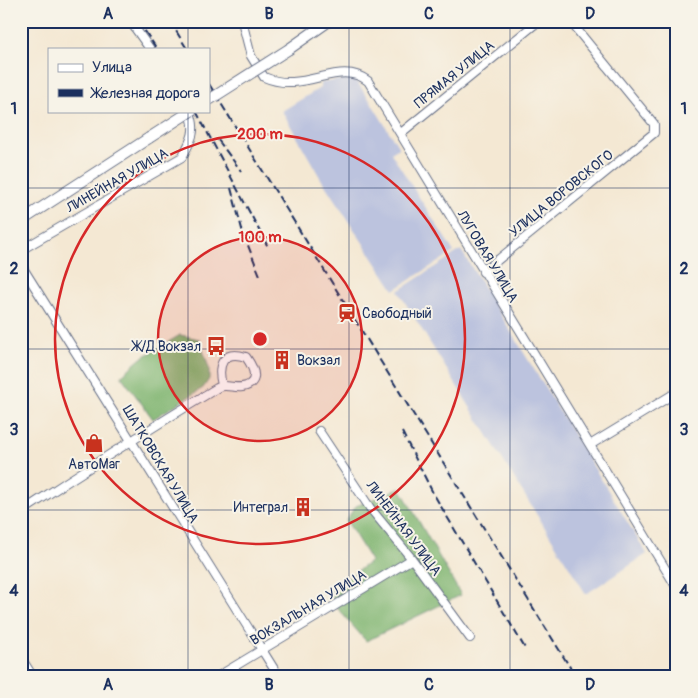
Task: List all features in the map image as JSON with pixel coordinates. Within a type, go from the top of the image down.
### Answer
[{"type":"street","points":[[130,21],[149,48]]},
{"type":"street","name":"ЛУГОВАЯ УЛИЦА","points":[[242,21],[251,56],[264,77],[288,84],[344,72],[359,74],[368,81],[677,588]]},
{"type":"street","points":[[210,99],[329,21]]},
{"type":"street","name":"ПРЯМАЯ УЛИЦА","points":[[401,134],[535,24],[550,21]]},
{"type":"street","name":"УЛИЦА ВОРОВСКОГО","points":[[483,272],[654,133],[654,124],[574,26],[557,21]]},
{"type":"street","points":[[21,221],[188,112]]},
{"type":"street","name":"ЛИНЕЙНАЯ УЛИЦА","points":[[21,250],[182,158],[194,136],[194,121],[190,112]]},
{"type":"street","name":"ШАТКОВСКАЯ УЛИЦА","points":[[21,265],[132,439],[203,558],[279,677]]},
{"type":"street","points":[[21,512],[132,439],[222,385],[236,388],[250,384],[254,378],[253,371],[246,357],[239,355],[229,356],[221,362],[219,369],[222,385]]},
{"type":"street","points":[[590,445],[677,392]]},
{"type":"street","name":"ЛИНЕЙНАЯ УЛИЦА","points":[[319,431],[370,508],[412,559],[470,638]]},
{"type":"street","name":"ВОКЗАЛЬНАЯ УЛИЦА","points":[[217,677],[262,648],[412,559]]},
{"type":"street","points":[[21,658],[33,677]]},
{"type":"shaded area","points":[[350,78],[357,82],[369,99],[399,148],[391,153],[454,252],[394,290],[321,179],[282,111],[320,88],[321,83]]},
{"type":"shaded area","points":[[461,250],[647,554],[586,594],[398,291]]},
{"type":"green space","points":[[180,335],[199,339],[209,368],[209,379],[203,388],[153,419],[121,376],[140,359]]},
{"type":"green space","points":[[400,488],[461,595],[366,641],[338,609],[329,591],[371,561],[346,520],[356,506]]},
{"type":"railway","points":[[138,21],[156,48]]},
{"type":"railway","points":[[170,21],[186,48]]},
{"type":"railway","points":[[210,86],[576,677]]},
{"type":"railway","points":[[197,112],[268,247]]},
{"type":"railway","points":[[218,140],[241,171]]},
{"type":"railway","points":[[231,188],[243,233],[261,278]]},
{"type":"railway","points":[[402,432],[433,493],[526,650]]},
{"type":"place","name":"Свободный","points":[[347,313]]},
{"type":"place","name":"Ж/Д Вокзал","points":[[216,346]]},
{"type":"place","name":"Вокзал","points":[[282,360]]},
{"type":"place","name":"АвтоМаг","points":[[94,443]]},
{"type":"place","name":"Интеграл","points":[[303,507]]}]
